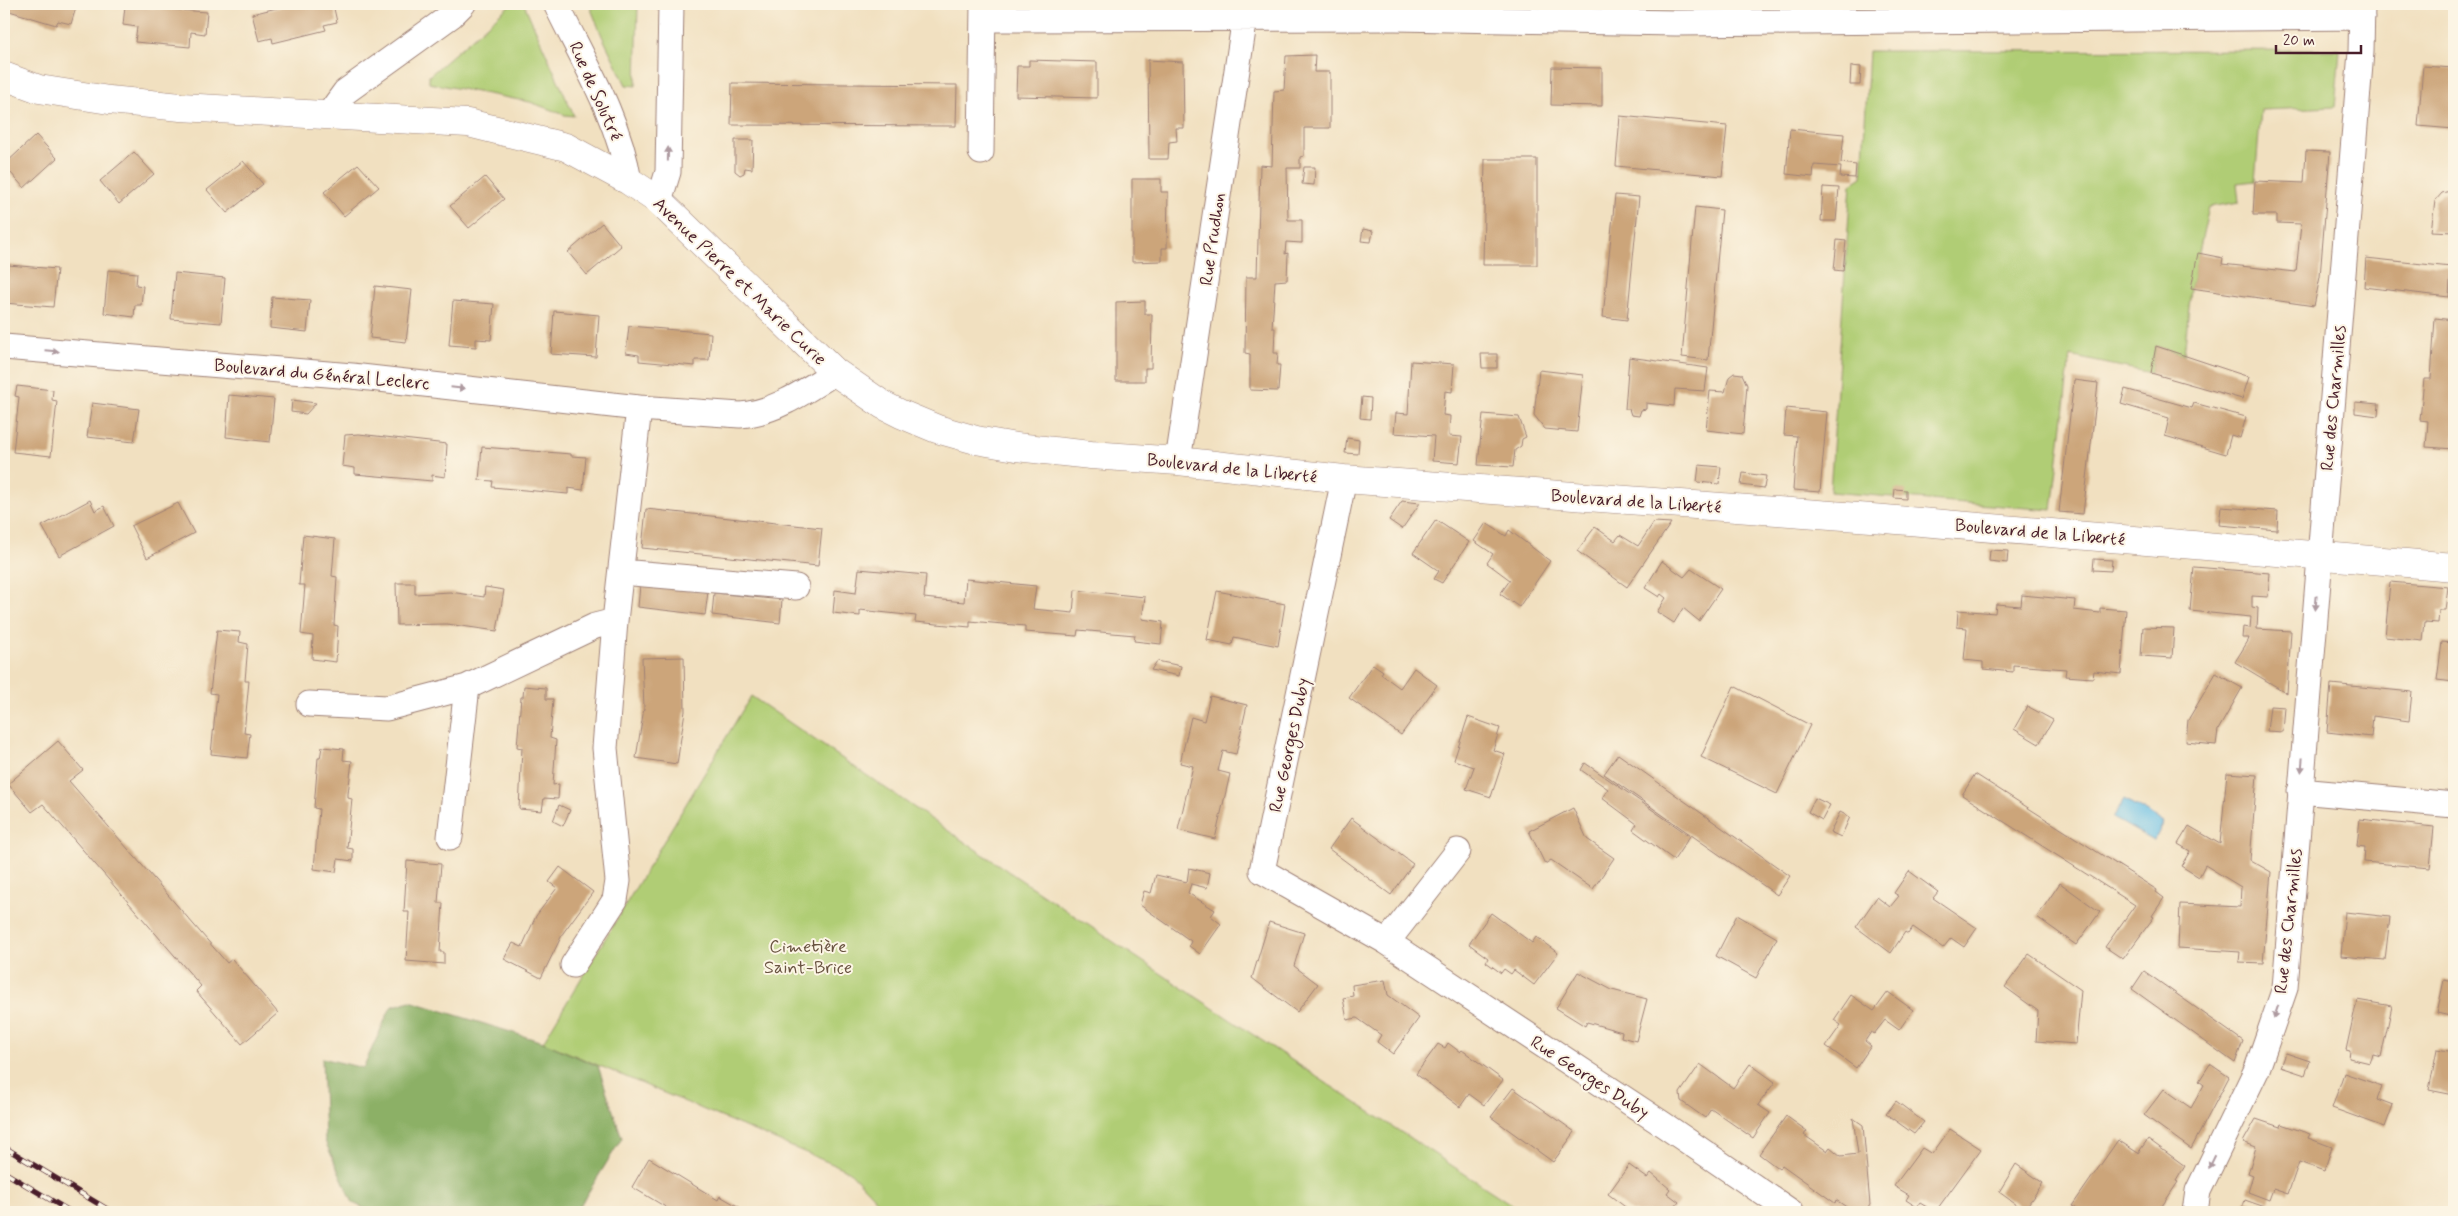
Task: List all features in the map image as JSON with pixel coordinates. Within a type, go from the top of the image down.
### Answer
[{"type":"main road","name":"Avenue Pierre et Marie Curie","points":[[4,76],[39,89],[109,100],[181,107],[329,114],[468,124],[566,147],[629,181],[659,201],[835,372]]},
{"type":"main road","name":"Boulevard de la Liberté","points":[[835,372],[901,414],[937,429],[976,440],[1016,447],[1344,478],[2320,554],[2454,567]]},
{"type":"street","points":[[329,114],[345,92],[452,15],[463,4]]},
{"type":"street","name":"Rue de Solutré","points":[[556,4],[610,118],[625,157],[629,181]]},
{"type":"street","points":[[659,201],[668,172],[671,4]]},
{"type":"street","points":[[981,152],[983,11],[1245,17],[1395,11],[1631,13],[2362,11]]},
{"type":"street","name":"Rue des Charmilles","points":[[2195,1212],[2198,1191],[2257,1069],[2285,988],[2362,11]]},
{"type":"street","name":"Rue Prudhon","points":[[1178,461],[1245,17]]},
{"type":"street","name":"Boulevard du Général Leclerc","points":[[4,347],[352,376],[639,408],[740,416],[752,414],[791,399],[835,372]]},
{"type":"street","points":[[573,965],[615,900],[618,881],[605,748],[615,621],[639,408]]},
{"type":"street","name":"Rue Georges Duby","points":[[1344,478],[1262,871],[1387,942],[1664,1125],[1791,1212]]},
{"type":"street","points":[[621,572],[796,588]]},
{"type":"street","points":[[309,704],[387,708],[467,687],[594,626],[615,621]]},
{"type":"street","points":[[450,837],[467,687]]},
{"type":"street","points":[[2300,791],[2454,805]]},
{"type":"street","points":[[1387,942],[1458,851]]},
{"type":"green space","points":[[511,4],[524,4],[574,116],[565,115],[530,102],[429,83],[429,76]]},
{"type":"green space","points":[[589,4],[638,4],[636,86],[626,85]]},
{"type":"green space","points":[[2340,50],[2335,107],[2261,110],[2255,181],[2237,183],[2239,202],[2209,207],[2191,288],[2184,355],[2156,346],[2151,373],[2070,356],[2052,510],[1830,492],[1851,184],[1862,177],[1869,51]]},
{"type":"green space","name":"Cimetière Saint-Brice","points":[[751,696],[1136,957],[1523,1212],[888,1212],[849,1171],[543,1042]]},
{"type":"green space","points":[[410,1001],[543,1042],[598,1066],[622,1138],[576,1212],[372,1212],[353,1203],[325,1141],[322,1058],[363,1068],[391,1007]]},
{"type":"water","points":[[2124,799],[2164,822],[2154,841],[2113,818]]},
{"type":"building","points":[[8,4],[77,4],[71,24],[58,21],[56,25],[6,10]]},
{"type":"building","points":[[293,4],[333,4],[337,22],[324,25],[326,30],[273,43],[272,38],[259,41],[252,14]]},
{"type":"building","points":[[125,6],[207,12],[205,34],[191,32],[190,47],[135,42],[137,27],[123,25]]},
{"type":"building","points":[[1315,55],[1314,72],[1330,72],[1330,128],[1304,128],[1304,156],[1300,157],[1300,168],[1287,168],[1288,220],[1302,220],[1302,243],[1286,242],[1285,254],[1288,253],[1287,280],[1275,281],[1272,328],[1275,328],[1274,353],[1278,353],[1277,365],[1280,365],[1278,391],[1250,390],[1250,354],[1245,353],[1246,277],[1257,277],[1260,165],[1272,166],[1274,91],[1284,90],[1286,56]]},
{"type":"building","points":[[1029,60],[1097,62],[1097,98],[1016,96],[1017,66],[1029,66]]},
{"type":"building","points":[[1148,60],[1183,62],[1184,128],[1176,128],[1177,141],[1169,142],[1168,159],[1149,159]]},
{"type":"building","points":[[1851,66],[1861,67],[1860,85],[1850,85]]},
{"type":"building","points":[[2423,66],[2454,68],[2454,129],[2418,126]]},
{"type":"building","points":[[1552,67],[1602,68],[1602,106],[1551,105]]},
{"type":"building","points":[[732,83],[957,85],[956,126],[731,125]]},
{"type":"building","points":[[1620,116],[1727,126],[1722,176],[1616,166]]},
{"type":"building","points":[[1790,129],[1844,134],[1841,163],[1856,165],[1855,178],[1840,177],[1841,167],[1814,165],[1813,177],[1786,174]]},
{"type":"building","points":[[36,135],[57,158],[24,188],[4,165]]},
{"type":"building","points":[[735,140],[753,140],[752,169],[745,168],[744,173],[740,175],[735,171]]},
{"type":"building","points":[[2306,151],[2330,152],[2320,277],[2314,306],[2191,288],[2198,253],[2223,258],[2222,264],[2296,272],[2301,224],[2277,223],[2277,215],[2253,215],[2255,181],[2304,183]]},
{"type":"building","points":[[134,152],[154,174],[119,204],[100,181]]},
{"type":"building","points":[[1485,159],[1537,159],[1537,265],[1483,265]]},
{"type":"building","points":[[243,161],[263,184],[227,213],[207,190]]},
{"type":"building","points":[[358,164],[379,187],[344,216],[324,192]]},
{"type":"building","points":[[1304,167],[1315,167],[1314,185],[1302,184]]},
{"type":"building","points":[[485,177],[504,199],[469,228],[450,206]]},
{"type":"building","points":[[1132,179],[1161,179],[1161,192],[1168,192],[1167,248],[1162,248],[1162,261],[1132,262]]},
{"type":"building","points":[[1823,187],[1839,188],[1836,221],[1821,221]]},
{"type":"building","points":[[2454,190],[2454,232],[2431,231],[2435,201],[2442,193]]},
{"type":"building","points":[[1615,195],[1639,197],[1627,320],[1603,317]]},
{"type":"building","points":[[1695,207],[1722,210],[1708,360],[1682,357]]},
{"type":"building","points":[[602,223],[621,246],[587,275],[568,252]]},
{"type":"building","points":[[1363,229],[1373,231],[1371,242],[1361,241]]},
{"type":"building","points":[[1837,240],[1846,241],[1843,271],[1834,270]]},
{"type":"building","points":[[2366,258],[2451,267],[2449,297],[2364,287]]},
{"type":"building","points":[[8,265],[57,269],[53,307],[4,303]]},
{"type":"building","points":[[108,270],[137,273],[136,285],[143,286],[141,305],[135,305],[134,317],[104,313]]},
{"type":"building","points":[[175,273],[225,278],[221,323],[171,319]]},
{"type":"building","points":[[375,286],[412,290],[406,342],[370,338]]},
{"type":"building","points":[[272,297],[310,300],[307,332],[270,328]]},
{"type":"building","points":[[453,301],[494,304],[491,340],[476,339],[476,347],[449,345]]},
{"type":"building","points":[[1145,301],[1145,314],[1152,314],[1151,368],[1145,368],[1145,381],[1116,381],[1116,302]]},
{"type":"building","points":[[554,311],[599,315],[596,357],[551,354]]},
{"type":"building","points":[[2435,318],[2454,320],[2454,449],[2426,447],[2428,421],[2420,420],[2424,379],[2431,379]]},
{"type":"building","points":[[629,326],[711,333],[709,360],[695,360],[695,366],[639,361],[639,355],[626,353]]},
{"type":"building","points":[[2156,346],[2249,377],[2242,399],[2151,373]]},
{"type":"building","points":[[1481,354],[1497,354],[1497,368],[1482,368]]},
{"type":"building","points":[[1629,357],[1708,368],[1705,391],[1675,389],[1674,406],[1646,403],[1646,409],[1641,410],[1639,416],[1631,415],[1629,409],[1625,409]]},
{"type":"building","points":[[1411,361],[1454,364],[1452,392],[1445,391],[1443,415],[1450,416],[1449,436],[1462,437],[1459,463],[1432,461],[1434,436],[1394,433],[1396,413],[1408,414]]},
{"type":"building","points":[[1539,370],[1583,375],[1577,432],[1545,429],[1534,415]]},
{"type":"building","points":[[1734,373],[1742,374],[1747,385],[1743,434],[1706,430],[1710,391],[1725,392],[1729,377]]},
{"type":"building","points":[[2074,380],[2098,383],[2083,514],[2059,512]]},
{"type":"building","points":[[17,386],[53,390],[52,400],[57,401],[51,456],[13,452],[19,397],[15,396]]},
{"type":"building","points":[[2125,389],[2192,408],[2194,403],[2246,417],[2240,438],[2231,435],[2226,454],[2165,436],[2169,418],[2121,404]]},
{"type":"building","points":[[229,395],[274,399],[270,442],[226,437]]},
{"type":"building","points":[[1362,397],[1371,398],[1370,419],[1360,418]]},
{"type":"building","points":[[292,400],[316,403],[306,414],[291,412]]},
{"type":"building","points":[[2355,402],[2379,404],[2378,416],[2355,413]]},
{"type":"building","points":[[92,403],[139,409],[134,442],[87,437]]},
{"type":"building","points":[[1786,408],[1827,412],[1820,492],[1793,490],[1797,436],[1784,435]]},
{"type":"building","points":[[1483,414],[1519,417],[1526,437],[1522,439],[1521,446],[1515,450],[1513,467],[1478,465]]},
{"type":"building","points":[[359,434],[447,444],[445,477],[432,475],[432,481],[355,474],[355,468],[342,466],[345,435]]},
{"type":"building","points":[[1347,438],[1359,440],[1358,454],[1345,453]]},
{"type":"building","points":[[482,447],[571,454],[571,456],[586,457],[583,490],[568,488],[568,494],[492,487],[493,481],[479,480]]},
{"type":"building","points":[[1699,465],[1721,467],[1719,484],[1697,482]]},
{"type":"building","points":[[1743,473],[1766,476],[1764,488],[1741,485]]},
{"type":"building","points":[[1895,489],[1906,490],[1906,499],[1894,498]]},
{"type":"building","points":[[90,500],[95,511],[104,506],[114,526],[59,556],[42,526]]},
{"type":"building","points":[[1402,501],[1420,503],[1402,529],[1389,520]]},
{"type":"building","points":[[178,503],[194,533],[147,558],[131,526]]},
{"type":"building","points":[[2221,507],[2278,511],[2277,530],[2219,525]]},
{"type":"building","points":[[646,509],[822,528],[818,566],[642,548]]},
{"type":"building","points":[[1436,520],[1469,542],[1442,583],[1434,579],[1439,571],[1413,553]]},
{"type":"building","points":[[1654,522],[1671,523],[1627,587],[1577,551],[1595,527],[1615,541],[1620,535],[1638,546]]},
{"type":"building","points":[[1486,523],[1506,536],[1509,530],[1550,561],[1519,607],[1500,594],[1510,580],[1487,563],[1493,554],[1474,541]]},
{"type":"building","points":[[303,535],[335,539],[332,576],[337,577],[334,625],[338,626],[336,662],[312,659],[313,636],[301,634],[305,585],[299,585]]},
{"type":"building","points":[[1990,550],[2008,551],[2007,563],[1989,561]]},
{"type":"building","points":[[2094,559],[2112,560],[2111,571],[2093,570]]},
{"type":"building","points":[[1662,561],[1684,577],[1691,569],[1721,589],[1699,621],[1683,608],[1674,623],[1657,612],[1666,598],[1661,594],[1659,597],[1645,588]]},
{"type":"building","points":[[2194,567],[2270,573],[2268,597],[2252,596],[2252,607],[2258,608],[2257,629],[2291,631],[2287,693],[2235,662],[2248,641],[2249,638],[2242,638],[2243,627],[2250,628],[2251,617],[2190,611]]},
{"type":"building","points":[[859,569],[926,575],[924,598],[964,602],[966,579],[1036,586],[1033,609],[1073,613],[1075,590],[1145,597],[1142,619],[1163,622],[1161,644],[1134,641],[1135,635],[1078,630],[1077,636],[1025,632],[1025,626],[970,621],[970,627],[915,622],[916,616],[860,610],[860,616],[833,613],[835,590],[856,593]]},
{"type":"building","points":[[2390,582],[2448,587],[2445,610],[2439,610],[2438,623],[2425,622],[2423,641],[2385,637]]},
{"type":"building","points":[[396,583],[415,583],[415,594],[450,592],[484,597],[485,587],[504,590],[497,631],[447,624],[397,625]]},
{"type":"building","points":[[640,585],[708,592],[705,615],[638,607]]},
{"type":"building","points":[[1217,591],[1285,604],[1278,646],[1234,637],[1232,645],[1207,640]]},
{"type":"building","points":[[714,593],[782,600],[780,623],[712,615]]},
{"type":"building","points":[[2022,595],[2075,600],[2074,610],[2100,613],[2100,608],[2126,610],[2121,674],[2094,671],[2093,678],[2065,676],[2066,669],[2013,665],[2013,672],[1983,669],[1983,662],[1964,660],[1967,628],[1957,627],[1958,610],[1995,613],[1996,604],[2021,606]]},
{"type":"building","points":[[2143,627],[2174,628],[2172,658],[2141,656]]},
{"type":"building","points":[[217,630],[240,632],[239,642],[248,644],[245,681],[249,681],[244,733],[250,734],[247,758],[211,754],[217,694],[210,693]]},
{"type":"building","points":[[2442,642],[2454,643],[2454,682],[2437,680]]},
{"type":"building","points":[[684,657],[685,711],[677,764],[636,758],[644,708],[642,658]]},
{"type":"building","points":[[1157,661],[1181,666],[1179,676],[1151,670]]},
{"type":"building","points":[[1373,664],[1383,671],[1381,674],[1400,688],[1414,668],[1437,685],[1401,735],[1349,698]]},
{"type":"building","points":[[2216,673],[2242,688],[2218,730],[2216,745],[2186,742],[2188,720]]},
{"type":"building","points":[[2331,684],[2412,692],[2409,721],[2373,716],[2371,737],[2327,732]]},
{"type":"building","points":[[524,686],[546,688],[546,699],[553,699],[550,738],[556,740],[553,785],[559,784],[558,799],[544,798],[542,811],[519,809],[522,748],[517,747],[521,697],[523,697]]},
{"type":"building","points":[[1734,686],[1810,725],[1777,794],[1701,757]]},
{"type":"building","points":[[1210,696],[1247,705],[1236,754],[1223,751],[1218,771],[1230,774],[1215,839],[1178,830],[1193,766],[1180,763],[1191,717],[1204,721]]},
{"type":"building","points":[[2027,706],[2053,720],[2039,744],[2014,729]]},
{"type":"building","points":[[2270,706],[2285,707],[2283,732],[2267,731]]},
{"type":"building","points":[[1468,717],[1500,728],[1493,750],[1505,754],[1491,797],[1466,789],[1474,767],[1454,760]]},
{"type":"building","points":[[58,741],[83,770],[69,781],[227,963],[232,959],[278,1013],[242,1044],[196,991],[201,986],[43,804],[32,812],[8,784]]},
{"type":"building","points":[[322,747],[344,749],[343,760],[352,761],[348,798],[352,799],[347,848],[353,849],[353,861],[338,859],[336,872],[314,869],[319,809],[314,808],[318,758],[320,758]]},
{"type":"building","points":[[1618,754],[1790,876],[1777,895],[1604,774]]},
{"type":"building","points":[[1585,763],[1690,836],[1674,860],[1633,830],[1637,824],[1602,798],[1608,789],[1581,770]]},
{"type":"building","points":[[2227,773],[2257,775],[2250,860],[2271,872],[2263,963],[2239,962],[2240,952],[2178,948],[2180,904],[2240,907],[2241,887],[2205,865],[2199,877],[2181,866],[2190,851],[2178,844],[2189,826],[2220,844]]},
{"type":"building","points":[[1975,774],[2157,890],[2156,892],[2164,898],[2152,916],[2154,917],[2123,959],[2105,947],[2135,905],[1962,795]]},
{"type":"building","points":[[1815,798],[1830,805],[1822,820],[1808,812]]},
{"type":"building","points":[[559,805],[570,810],[563,826],[553,821]]},
{"type":"building","points":[[1573,808],[1587,839],[1614,858],[1593,889],[1551,860],[1545,864],[1529,831]]},
{"type":"building","points":[[1840,812],[1850,817],[1841,837],[1830,832]]},
{"type":"building","points":[[1351,818],[1413,864],[1391,895],[1329,849]]},
{"type":"building","points":[[2360,819],[2434,827],[2430,868],[2364,862],[2365,847],[2357,846]]},
{"type":"building","points":[[407,861],[441,864],[438,903],[443,903],[440,952],[444,952],[444,964],[406,961],[409,912],[404,912]]},
{"type":"building","points":[[560,867],[593,892],[563,933],[541,978],[504,959],[513,943],[522,947],[536,916],[557,888],[549,882]]},
{"type":"building","points":[[1189,868],[1210,873],[1207,888],[1191,884],[1188,893],[1215,910],[1211,916],[1221,924],[1200,954],[1189,946],[1191,941],[1140,905],[1144,891],[1151,893],[1156,875],[1187,882]]},
{"type":"building","points":[[1909,871],[1938,892],[1933,898],[1977,928],[1964,947],[1951,938],[1943,948],[1913,927],[1908,934],[1905,932],[1891,953],[1856,927],[1877,897],[1890,907],[1899,896],[1894,893]]},
{"type":"building","points":[[2060,883],[2100,912],[2076,945],[2037,917]]},
{"type":"building","points":[[2345,912],[2390,917],[2385,960],[2341,956]]},
{"type":"building","points":[[1491,913],[1532,943],[1536,937],[1558,953],[1534,985],[1514,970],[1511,974],[1504,969],[1501,973],[1486,962],[1488,958],[1469,944]]},
{"type":"building","points":[[1737,915],[1777,938],[1756,978],[1716,956]]},
{"type":"building","points":[[1269,922],[1304,933],[1294,966],[1318,984],[1297,1012],[1252,978]]},
{"type":"building","points":[[2029,954],[2081,990],[2076,1044],[2036,1041],[2038,1011],[2005,987]]},
{"type":"building","points":[[2144,971],[2243,1041],[2235,1063],[2132,989]]},
{"type":"building","points":[[1578,972],[1612,990],[1647,999],[1636,1041],[1621,1037],[1622,1032],[1587,1022],[1585,1026],[1556,1008]]},
{"type":"building","points":[[1385,980],[1388,995],[1419,1018],[1393,1054],[1377,1042],[1381,1035],[1357,1018],[1347,1020],[1343,998],[1353,996],[1352,985]]},
{"type":"building","points":[[2444,980],[2454,982],[2454,1017],[2437,1013]]},
{"type":"building","points":[[1888,992],[1913,1010],[1899,1030],[1885,1020],[1874,1034],[1871,1032],[1865,1041],[1871,1046],[1856,1068],[1826,1046],[1841,1025],[1834,1020],[1851,995],[1874,1011]]},
{"type":"building","points":[[2357,1000],[2392,1006],[2381,1057],[2373,1055],[2370,1063],[2349,1058],[2350,1051],[2346,1050]]},
{"type":"building","points":[[1448,1043],[1460,1052],[1462,1050],[1503,1080],[1484,1105],[1469,1094],[1460,1107],[1416,1074],[1438,1044],[1445,1048]]},
{"type":"building","points":[[2437,1049],[2454,1052],[2454,1095],[2429,1090]]},
{"type":"building","points":[[2286,1053],[2310,1061],[2305,1075],[2281,1067]]},
{"type":"building","points":[[1700,1064],[1733,1088],[1750,1064],[1775,1082],[1758,1105],[1770,1113],[1753,1138],[1711,1109],[1705,1118],[1681,1101],[1680,1093]]},
{"type":"building","points":[[2210,1064],[2229,1077],[2191,1149],[2144,1115],[2164,1089],[2191,1108],[2204,1085],[2199,1081]]},
{"type":"building","points":[[2344,1073],[2382,1086],[2377,1099],[2393,1105],[2385,1127],[2332,1108]]},
{"type":"building","points":[[1513,1088],[1575,1132],[1553,1162],[1491,1117]]},
{"type":"building","points":[[1896,1101],[1924,1122],[1914,1134],[1886,1114]]},
{"type":"building","points":[[1786,1116],[1807,1131],[1804,1135],[1827,1151],[1830,1147],[1841,1156],[1858,1154],[1853,1118],[1863,1125],[1870,1205],[1865,1212],[1854,1212],[1836,1200],[1835,1203],[1782,1165],[1779,1169],[1759,1154]]},
{"type":"building","points":[[2256,1119],[2280,1127],[2281,1124],[2310,1134],[2308,1138],[2332,1147],[2324,1171],[2299,1162],[2288,1194],[2273,1189],[2269,1200],[2248,1192],[2253,1176],[2248,1174],[2256,1147],[2243,1142]]},
{"type":"building","points":[[1950,1129],[1981,1149],[1935,1212],[1920,1203],[1917,1207],[1906,1200],[1909,1195],[1894,1186],[1922,1148],[1932,1154]]},
{"type":"building","points":[[2148,1139],[2185,1166],[2176,1181],[2178,1182],[2158,1212],[2080,1212],[2072,1206],[2118,1140],[2138,1153]]},
{"type":"building","points":[[649,1158],[718,1200],[720,1196],[748,1212],[674,1212],[632,1187]]},
{"type":"building","points":[[2016,1164],[2043,1183],[2024,1210],[1999,1192]]},
{"type":"building","points":[[1629,1165],[1647,1178],[1651,1173],[1670,1189],[1667,1193],[1679,1202],[1671,1212],[1632,1212],[1608,1194]]},
{"type":"building","points":[[2245,1200],[2279,1212],[2241,1212]]},
{"type":"railway","points":[[4,1147],[112,1212]]},
{"type":"railway","points":[[4,1172],[71,1212]]},
{"type":"railway","points":[[4,1209],[9,1212]]}]
